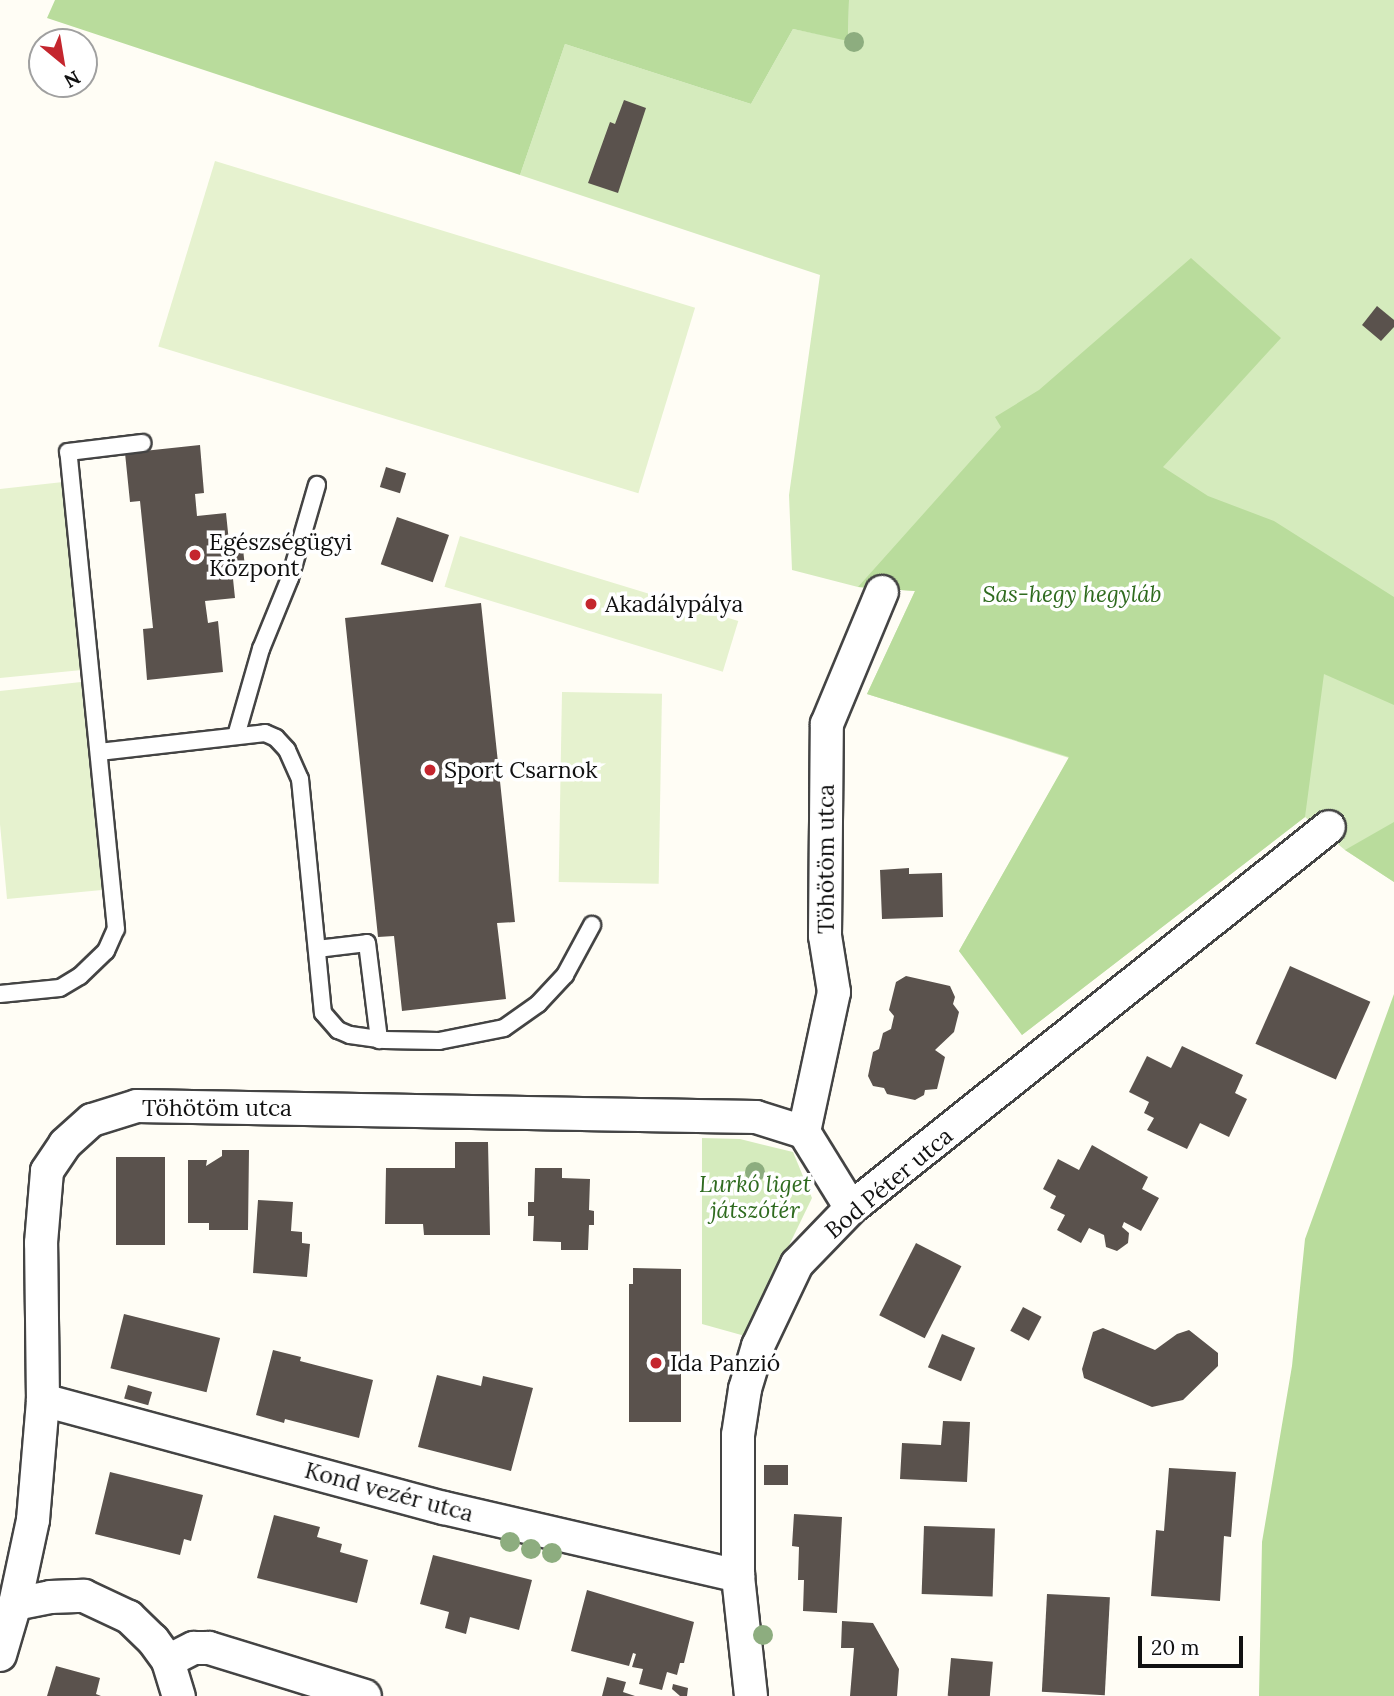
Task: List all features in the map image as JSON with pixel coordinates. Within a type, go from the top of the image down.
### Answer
[{"type":"street","name":"Töhötöm utca","points":[[0,1656],[15,1604],[33,1520],[43,1400],[41,1243],[47,1171],[65,1144],[92,1120],[137,1106],[740,1115],[756,1117],[804,1132],[834,992],[825,936],[827,724],[881,592]]},
{"type":"street","name":"Bod Péter utca","points":[[751,1696],[738,1576],[738,1435],[745,1389],[758,1346],[797,1264],[851,1208],[1329,827]]},
{"type":"street","points":[[804,1132],[851,1208]]},
{"type":"street","name":"Kond vezér utca","points":[[43,1400],[444,1508],[738,1576]]},
{"type":"street","points":[[15,1604],[50,1597],[85,1596],[129,1617],[153,1640],[168,1661],[179,1696]]},
{"type":"street","points":[[168,1661],[194,1648],[209,1648],[365,1696]]},
{"type":"lane","points":[[0,994],[60,988],[80,975],[106,951],[116,929],[68,452],[142,443]]},
{"type":"lane","points":[[236,736],[261,649],[290,578],[317,485]]},
{"type":"lane","points":[[99,752],[264,733],[276,738],[296,764],[300,779],[323,1013],[328,1021],[350,1035],[379,1040],[439,1041],[504,1028],[538,1004],[565,975],[592,925]]},
{"type":"lane","points":[[317,949],[367,943],[379,1040]]},
{"type":"green space","points":[[55,0],[849,0],[848,41],[793,29],[751,104],[565,44],[520,175],[98,35],[98,28],[77,28],[47,18]]},
{"type":"green space","points":[[849,0],[1394,0],[1394,882],[1345,850],[1305,817],[1022,1035],[959,951],[1069,758],[867,694],[915,591],[858,587],[792,570],[789,495],[820,275],[520,175],[565,44],[751,104],[793,29],[848,40]]},
{"type":"green space","points":[[215,161],[695,308],[638,493],[158,347]]},
{"type":"green space","name":"Sas-hegy hegyláb","points":[[1191,258],[1281,338],[1163,467],[1208,496],[1274,521],[1394,597],[1394,705],[1324,674],[1305,817],[1022,1035],[959,951],[1069,757],[867,694],[915,591],[858,587],[1001,427],[995,417],[1039,390]]},
{"type":"green space","points":[[63,482],[82,670],[0,678],[0,489]]},
{"type":"green space","name":"Akadálypálya","points":[[460,536],[738,621],[723,672],[445,587]]},
{"type":"green space","points":[[81,682],[102,890],[7,899],[0,824],[0,691]]},
{"type":"green space","points":[[562,692],[662,694],[659,884],[559,882]]},
{"type":"green space","points":[[1394,822],[1394,882],[1345,850]]},
{"type":"green space","points":[[1394,994],[1394,1696],[1259,1696],[1262,1542],[1292,1366],[1305,1239]]},
{"type":"green space","name":"Lurkó liget játszótér","points":[[702,1138],[740,1139],[793,1152],[812,1198],[745,1336],[702,1324]]},
{"type":"building","points":[[624,100],[646,108],[618,193],[588,183],[610,122],[615,124]]},
{"type":"building","points":[[1377,306],[1394,320],[1394,327],[1381,341],[1362,325]]},
{"type":"building","name":"Egészségügyi Központ","points":[[200,445],[204,493],[195,494],[197,516],[226,513],[229,542],[242,540],[245,567],[232,569],[235,598],[205,601],[208,623],[218,621],[223,672],[147,680],[143,629],[153,628],[140,501],[130,502],[125,453]]},
{"type":"building","points":[[386,467],[406,473],[400,493],[380,487]]},
{"type":"building","points":[[397,517],[449,535],[433,582],[381,564]]},
{"type":"building","name":"Sport Csarnok","points":[[481,603],[515,922],[497,923],[506,999],[402,1011],[394,936],[378,937],[345,618]]},
{"type":"building","points":[[909,868],[909,874],[942,873],[943,917],[882,919],[880,870]]},
{"type":"building","points":[[1290,966],[1370,1002],[1336,1079],[1255,1044]]},
{"type":"building","points":[[906,976],[950,986],[955,997],[953,1004],[959,1012],[954,1032],[935,1050],[945,1057],[937,1089],[925,1090],[924,1095],[915,1100],[887,1094],[884,1088],[873,1086],[868,1076],[873,1052],[879,1049],[883,1033],[891,1029],[894,1016],[889,1010],[896,982]]},
{"type":"building","points":[[1182,1046],[1243,1075],[1235,1093],[1247,1099],[1229,1137],[1200,1123],[1187,1149],[1147,1130],[1154,1118],[1144,1113],[1149,1102],[1129,1092],[1147,1056],[1171,1068]]},
{"type":"building","points":[[455,1142],[488,1142],[490,1235],[424,1235],[423,1224],[385,1224],[386,1168],[455,1168]]},
{"type":"building","points":[[1092,1145],[1148,1177],[1142,1189],[1159,1198],[1141,1231],[1124,1222],[1122,1227],[1129,1233],[1128,1243],[1117,1251],[1106,1247],[1104,1235],[1089,1228],[1081,1243],[1057,1230],[1065,1215],[1050,1208],[1056,1196],[1043,1189],[1058,1159],[1079,1170]]},
{"type":"building","points":[[222,1150],[249,1150],[248,1230],[209,1230],[209,1223],[188,1223],[188,1160],[207,1160],[206,1166],[222,1156]]},
{"type":"building","points":[[116,1157],[165,1157],[165,1245],[116,1245]]},
{"type":"building","points":[[535,1168],[562,1168],[562,1178],[590,1179],[589,1210],[594,1211],[594,1225],[589,1225],[588,1250],[561,1250],[561,1242],[533,1241],[534,1216],[528,1216],[528,1202],[534,1202]]},
{"type":"building","points":[[258,1200],[293,1202],[291,1231],[302,1232],[302,1243],[310,1244],[307,1277],[253,1273]]},
{"type":"building","points":[[916,1243],[961,1266],[925,1338],[879,1315]]},
{"type":"building","points":[[633,1268],[681,1269],[681,1422],[629,1422],[629,1284],[633,1284]]},
{"type":"building","points":[[1023,1307],[1042,1317],[1029,1341],[1010,1331]]},
{"type":"building","points":[[124,1314],[220,1338],[207,1392],[110,1368]]},
{"type":"building","points":[[1103,1328],[1155,1350],[1177,1334],[1189,1330],[1218,1353],[1218,1366],[1183,1400],[1152,1407],[1084,1378],[1082,1369],[1093,1332]]},
{"type":"building","points":[[942,1334],[975,1348],[961,1381],[928,1367]]},
{"type":"building","points":[[273,1350],[301,1357],[300,1361],[373,1380],[359,1438],[285,1419],[284,1423],[256,1415]]},
{"type":"building","points":[[437,1375],[481,1386],[483,1376],[533,1388],[511,1471],[418,1447]]},
{"type":"building","points":[[128,1385],[152,1392],[148,1405],[124,1398]]},
{"type":"building","points":[[943,1421],[970,1422],[967,1482],[900,1479],[902,1443],[941,1445]]},
{"type":"building","points":[[764,1465],[788,1465],[788,1485],[764,1485]]},
{"type":"building","points":[[1169,1468],[1236,1472],[1231,1537],[1224,1536],[1220,1601],[1151,1596],[1156,1530],[1164,1531]]},
{"type":"building","points":[[110,1472],[203,1495],[191,1541],[184,1539],[180,1555],[95,1534]]},
{"type":"building","points":[[794,1514],[842,1517],[837,1613],[803,1611],[804,1580],[798,1580],[799,1547],[792,1546]]},
{"type":"building","points":[[274,1515],[320,1527],[317,1537],[342,1544],[340,1552],[368,1560],[357,1603],[257,1578]]},
{"type":"building","points":[[924,1526],[995,1528],[993,1596],[922,1594]]},
{"type":"building","points":[[433,1555],[532,1580],[519,1630],[470,1617],[466,1634],[445,1628],[449,1612],[420,1604]]},
{"type":"building","points":[[587,1590],[694,1622],[684,1663],[680,1663],[677,1675],[667,1672],[662,1690],[639,1684],[643,1669],[632,1667],[636,1654],[633,1653],[629,1666],[571,1651]]},
{"type":"building","points":[[1047,1594],[1110,1597],[1105,1695],[1042,1692]]},
{"type":"building","points":[[842,1621],[873,1623],[899,1669],[897,1696],[850,1696],[854,1648],[841,1648]]},
{"type":"building","points":[[951,1658],[993,1662],[990,1696],[948,1696]]},
{"type":"building","points":[[56,1666],[100,1678],[96,1694],[101,1696],[47,1696]]},
{"type":"building","points":[[607,1677],[626,1682],[623,1692],[635,1696],[602,1696]]},
{"type":"building","points":[[673,1684],[688,1688],[687,1696],[680,1696],[672,1689]]},
{"type":"place","name":"Egészségügyi Központ","points":[[195,555]]},
{"type":"place","name":"Akadálypálya","points":[[591,604]]},
{"type":"place","name":"Sport Csarnok","points":[[430,770]]},
{"type":"place","name":"Ida Panzió","points":[[656,1363]]}]
